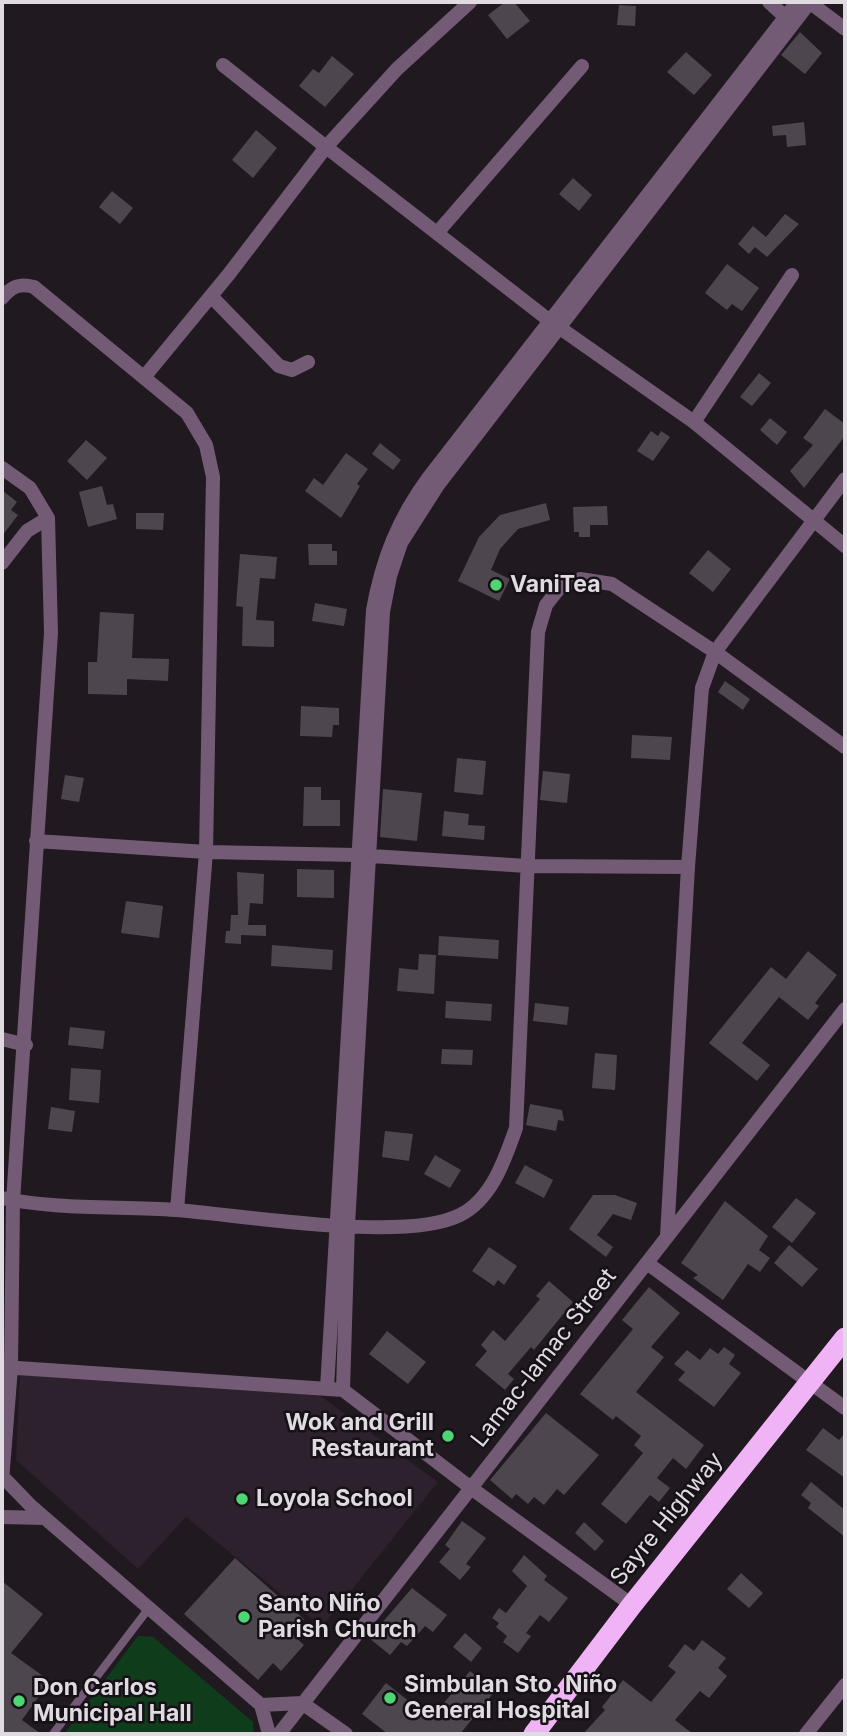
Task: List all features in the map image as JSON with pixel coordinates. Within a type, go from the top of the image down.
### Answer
[{"type":"highway","name":"Sayre Highway","points":[[534,1734],[632,1605],[845,1338]]},
{"type":"street","points":[[145,376],[211,296],[326,147],[397,69],[470,2]]},
{"type":"street","points":[[769,2],[790,21]]},
{"type":"street","points":[[790,21],[797,2]]},
{"type":"street","points":[[327,1388],[343,1225],[375,653],[373,610],[391,540],[409,505],[433,481],[790,21],[810,2],[845,29]]},
{"type":"street","points":[[223,65],[554,323],[694,422],[845,546]]},
{"type":"street","points":[[437,233],[582,66]]},
{"type":"street","points":[[694,422],[792,275]]},
{"type":"street","points":[[3,295],[23,284],[34,287],[145,376],[187,413],[206,445],[213,477],[206,852],[177,1210]]},
{"type":"street","points":[[211,296],[279,366],[292,370],[308,362]]},
{"type":"street","points":[[2,468],[30,488],[48,518],[51,633],[36,841],[26,1045],[7,1200],[3,1480],[261,1705],[269,1734]]},
{"type":"street","points":[[667,1236],[688,867],[702,688],[716,652],[845,479]]},
{"type":"street","points":[[2,563],[26,531],[48,518]]},
{"type":"street","points":[[7,1200],[177,1210],[343,1225],[434,1226],[463,1214],[485,1194],[504,1162],[516,1128],[538,632],[546,605],[561,586],[580,579],[612,584],[716,652],[845,747]]},
{"type":"street","points":[[36,841],[206,852],[363,855],[527,866],[688,867]]},
{"type":"street","name":"Lamac-lamac Street","points":[[279,1734],[845,1009]]},
{"type":"street","points":[[2,1039],[26,1045]]},
{"type":"street","points":[[343,1225],[343,1390]]},
{"type":"street","points":[[647,1264],[845,1408]]},
{"type":"street","points":[[6,1367],[343,1390],[471,1488],[632,1605]]},
{"type":"street","points":[[2,1517],[45,1518]]},
{"type":"street","points":[[806,1734],[845,1685]]},
{"type":"street","points":[[261,1705],[302,1703],[346,1734]]},
{"type":"lane","points":[[53,1734],[149,1608]]},
{"type":"shaded area","name":"Loyola School","points":[[20,1371],[311,1389],[438,1482],[322,1627],[186,1517],[138,1569],[16,1460]]},
{"type":"green space","points":[[138,1636],[153,1637],[253,1722],[254,1734],[64,1734]]},
{"type":"building","points":[[505,2],[514,2],[530,21],[507,39],[488,15]]},
{"type":"building","points":[[619,5],[636,6],[635,26],[617,25]]},
{"type":"building","points":[[800,32],[822,53],[805,74],[781,55]]},
{"type":"building","points":[[686,52],[712,75],[694,95],[667,72]]},
{"type":"building","points":[[332,56],[354,74],[325,107],[299,86],[313,69],[319,73]]},
{"type":"building","points":[[804,122],[806,145],[787,147],[786,135],[773,136],[772,126]]},
{"type":"building","points":[[256,130],[277,148],[253,178],[232,160]]},
{"type":"building","points":[[573,178],[592,195],[579,211],[559,194]]},
{"type":"building","points":[[112,191],[133,208],[120,224],[99,207]]},
{"type":"building","points":[[785,214],[799,224],[767,257],[755,247],[749,254],[738,244],[753,226],[766,237]]},
{"type":"building","points":[[727,264],[759,288],[742,311],[732,304],[727,310],[705,293]]},
{"type":"building","points":[[759,373],[771,383],[752,406],[740,397]]},
{"type":"building","points":[[825,409],[845,424],[845,436],[804,488],[790,471],[813,445],[803,438]]},
{"type":"building","points":[[770,418],[787,432],[777,445],[760,430]]},
{"type":"building","points":[[651,431],[658,436],[661,431],[670,437],[653,461],[637,451]]},
{"type":"building","points":[[86,440],[107,458],[87,480],[67,461]]},
{"type":"building","points":[[380,443],[401,460],[393,470],[372,454]]},
{"type":"building","points":[[346,453],[368,469],[357,484],[360,486],[341,518],[305,491],[314,478],[323,485]]},
{"type":"building","points":[[102,486],[107,505],[113,504],[117,519],[88,527],[79,492]]},
{"type":"building","points":[[2,490],[17,502],[11,510],[18,515],[2,536]]},
{"type":"building","points":[[546,503],[550,520],[518,529],[500,549],[491,570],[510,579],[499,601],[458,581],[479,537],[500,515]]},
{"type":"building","points":[[607,506],[608,525],[590,525],[590,537],[579,537],[579,532],[574,532],[573,507]]},
{"type":"building","points":[[136,513],[164,513],[163,530],[136,529]]},
{"type":"building","points":[[308,544],[332,544],[332,551],[337,551],[337,565],[309,565]]},
{"type":"building","points":[[708,550],[731,569],[713,592],[689,573]]},
{"type":"building","points":[[240,554],[277,557],[275,579],[260,578],[256,620],[274,621],[274,647],[242,646],[243,607],[236,606]]},
{"type":"building","points":[[315,603],[347,609],[344,626],[312,621]]},
{"type":"building","points":[[100,612],[134,614],[132,658],[169,659],[168,681],[127,679],[127,695],[88,694],[88,662],[97,662]]},
{"type":"building","points":[[725,681],[750,699],[743,710],[718,692]]},
{"type":"building","points":[[301,706],[339,708],[339,725],[333,725],[332,737],[300,736]]},
{"type":"building","points":[[632,735],[672,737],[670,760],[631,758]]},
{"type":"building","points":[[457,758],[486,761],[483,795],[454,792]]},
{"type":"building","points":[[543,771],[570,774],[567,803],[540,800]]},
{"type":"building","points":[[65,775],[84,778],[79,802],[61,799]]},
{"type":"building","points":[[304,787],[321,787],[321,800],[340,800],[340,826],[303,826]]},
{"type":"building","points":[[383,789],[422,793],[417,841],[380,837]]},
{"type":"building","points":[[444,811],[469,814],[468,825],[485,826],[484,840],[442,836]]},
{"type":"building","points":[[297,869],[334,870],[334,898],[297,897]]},
{"type":"building","points":[[237,872],[264,874],[263,904],[250,903],[248,925],[266,925],[266,936],[241,935],[241,944],[225,943],[226,931],[230,931],[231,915],[238,915]]},
{"type":"building","points":[[126,901],[163,906],[159,938],[121,933]]},
{"type":"building","points":[[439,936],[499,940],[498,959],[438,955]]},
{"type":"building","points":[[272,945],[333,950],[332,970],[271,966]]},
{"type":"building","points":[[808,951],[837,975],[815,1003],[819,1006],[808,1020],[779,997],[742,1043],[770,1065],[757,1081],[709,1043],[771,967],[786,979]]},
{"type":"building","points":[[419,954],[436,955],[434,994],[397,991],[399,968],[418,970]]},
{"type":"building","points":[[446,1001],[492,1004],[491,1021],[445,1018]]},
{"type":"building","points":[[535,1003],[569,1007],[567,1025],[533,1021]]},
{"type":"building","points":[[70,1027],[105,1031],[103,1049],[68,1045]]},
{"type":"building","points":[[442,1049],[473,1050],[472,1065],[441,1064]]},
{"type":"building","points":[[595,1053],[617,1055],[615,1090],[592,1088]]},
{"type":"building","points":[[71,1068],[101,1070],[99,1103],[69,1100]]},
{"type":"building","points":[[530,1104],[562,1110],[564,1121],[558,1120],[556,1131],[526,1125]]},
{"type":"building","points":[[51,1107],[75,1111],[72,1132],[48,1129]]},
{"type":"building","points":[[385,1131],[413,1134],[409,1161],[382,1157]]},
{"type":"building","points":[[435,1155],[461,1170],[450,1188],[424,1174]]},
{"type":"building","points":[[525,1165],[553,1180],[544,1198],[515,1183]]},
{"type":"building","points":[[593,1195],[615,1195],[637,1203],[631,1220],[613,1214],[597,1235],[613,1247],[606,1257],[569,1229]]},
{"type":"building","points":[[796,1198],[816,1213],[792,1243],[772,1227]]},
{"type":"building","points":[[725,1201],[768,1236],[759,1250],[770,1258],[760,1272],[748,1264],[723,1300],[693,1278],[698,1275],[681,1263]]},
{"type":"building","points":[[789,1245],[818,1269],[802,1287],[774,1263]]},
{"type":"building","points":[[489,1247],[517,1266],[504,1285],[498,1280],[494,1286],[472,1271]]},
{"type":"building","points":[[549,1281],[573,1302],[534,1350],[531,1347],[508,1374],[514,1379],[505,1390],[475,1365],[487,1351],[481,1345],[493,1330],[505,1341],[540,1299],[536,1296]]},
{"type":"building","points":[[649,1287],[680,1313],[651,1347],[664,1357],[636,1392],[704,1445],[686,1469],[673,1458],[657,1478],[670,1488],[659,1502],[650,1495],[626,1524],[601,1504],[643,1453],[634,1445],[641,1436],[616,1416],[613,1420],[580,1394],[633,1329],[622,1320]]},
{"type":"building","points":[[387,1331],[426,1362],[408,1384],[369,1354]]},
{"type":"building","points":[[724,1347],[735,1355],[729,1364],[741,1373],[714,1407],[678,1380],[685,1372],[674,1364],[687,1350],[700,1360],[710,1348],[718,1354]]},
{"type":"building","points":[[546,1413],[599,1455],[564,1495],[557,1489],[544,1505],[534,1497],[528,1504],[516,1494],[512,1499],[490,1480]]},
{"type":"building","points":[[823,1428],[839,1440],[845,1433],[845,1478],[806,1450]]},
{"type":"building","points":[[811,1482],[845,1510],[845,1537],[808,1508],[811,1503],[801,1495]]},
{"type":"building","points":[[462,1521],[486,1538],[466,1564],[471,1567],[460,1580],[439,1562],[450,1549],[445,1545]]},
{"type":"building","points":[[584,1522],[604,1541],[595,1551],[575,1533]]},
{"type":"building","points":[[524,1555],[547,1576],[544,1580],[568,1598],[549,1622],[540,1615],[526,1633],[531,1636],[518,1653],[503,1642],[507,1636],[496,1627],[499,1623],[492,1618],[499,1608],[506,1613],[527,1586],[512,1571]]},
{"type":"building","name":"Santo Niño Parish Church","points":[[235,1558],[304,1619],[291,1633],[304,1645],[281,1671],[273,1663],[258,1680],[184,1614]]},
{"type":"building","points":[[741,1573],[763,1593],[749,1608],[727,1589]]},
{"type":"building","points":[[2,1581],[43,1614],[11,1653],[50,1681],[22,1720],[41,1734],[2,1734]]},
{"type":"building","points":[[412,1588],[447,1615],[433,1632],[425,1626],[407,1646],[401,1642],[390,1655],[369,1638]]},
{"type":"building","points":[[465,1633],[482,1648],[471,1662],[453,1647]]},
{"type":"building","points":[[702,1640],[726,1658],[718,1668],[727,1676],[709,1698],[700,1691],[675,1720],[693,1734],[583,1734],[605,1710],[602,1707],[623,1680],[651,1702],[676,1672],[668,1666],[685,1644],[694,1651]]},
{"type":"building","points":[[470,1671],[495,1691],[460,1734],[388,1734],[362,1714],[386,1683],[431,1719]]},
{"type":"place","name":"VaniTea","points":[[496,585]]},
{"type":"place","name":"Wok and Grill Restaurant","points":[[448,1436]]},
{"type":"place","name":"Loyola School","points":[[242,1499]]},
{"type":"place","name":"Santo Niño Parish Church","points":[[244,1617]]},
{"type":"place","name":"Simbulan Sto. Niño General Hospital","points":[[390,1698]]},
{"type":"place","name":"Don Carlos Municipal Hall","points":[[19,1701]]}]
